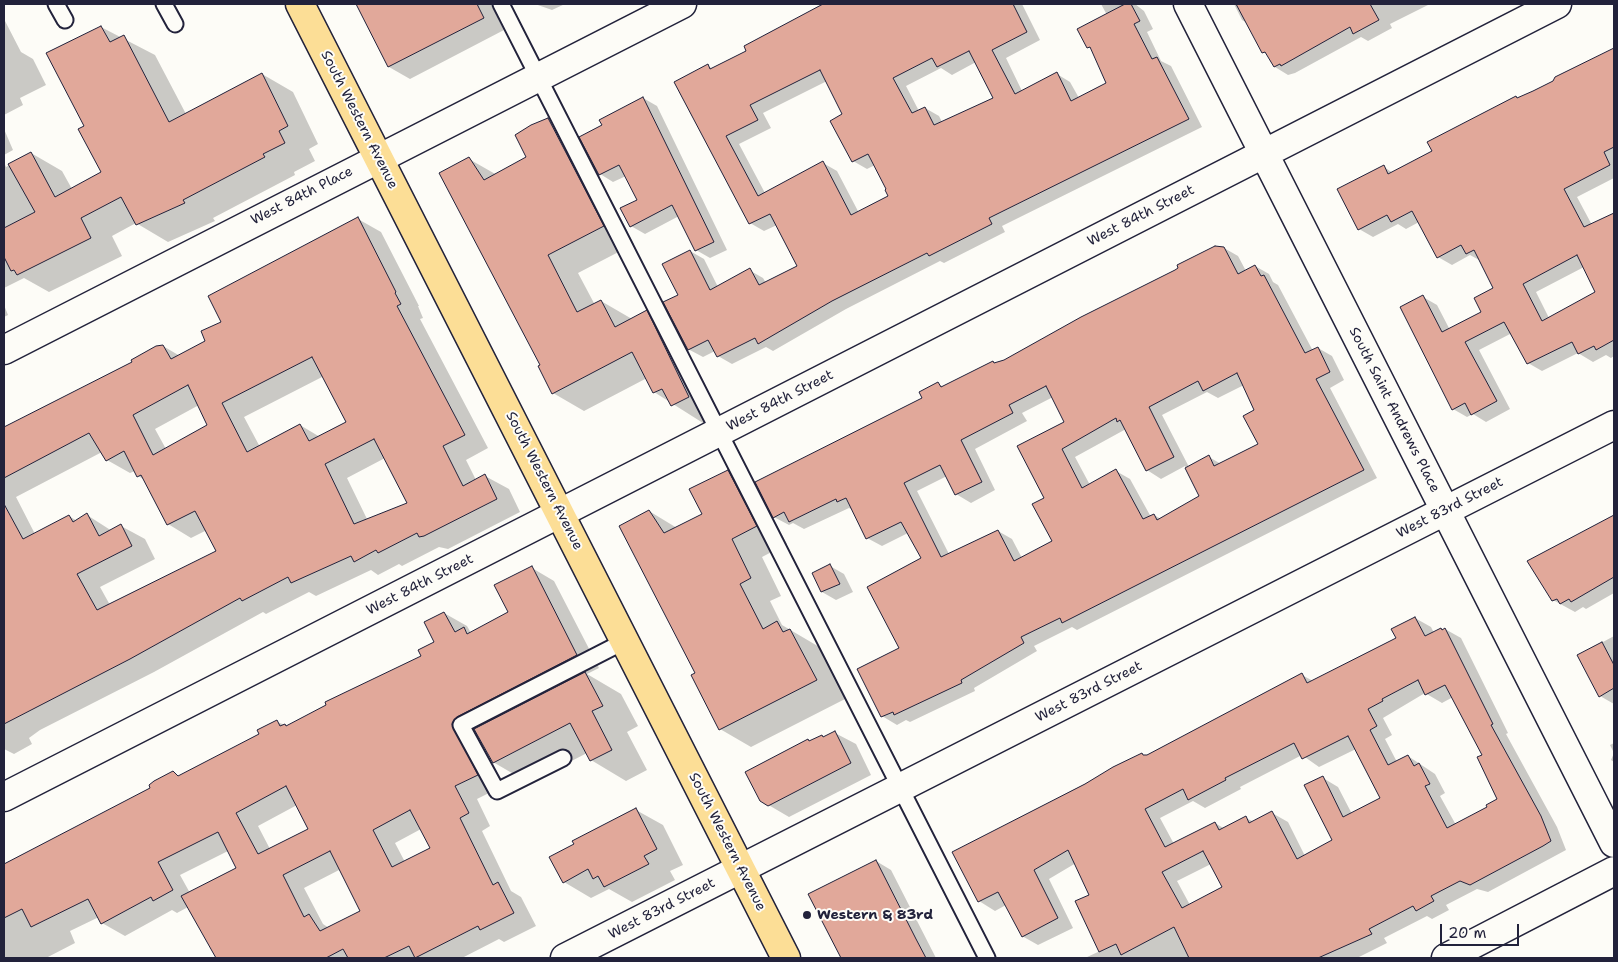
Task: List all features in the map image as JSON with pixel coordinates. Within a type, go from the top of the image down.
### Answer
[{"type":"main road","name":"South Western Avenue","points":[[300,4],[786,958]]},
{"type":"street","name":"West 84th Place","points":[[4,350],[378,157],[682,4]]},
{"type":"street","name":"South Saint Andrews Place","points":[[1188,4],[1614,843]]},
{"type":"street","name":"West 84th Street","points":[[4,797],[1557,4]]},
{"type":"street","name":"West 83rd Street","points":[[565,958],[1614,426]]},
{"type":"street","points":[[1446,958],[1614,871]]},
{"type":"lane","points":[[56,4],[64,20]]},
{"type":"lane","points":[[164,4],[174,24]]},
{"type":"lane","points":[[501,4],[720,431],[899,789],[987,958]]},
{"type":"lane","points":[[563,758],[497,791],[461,725],[625,642]]},
{"type":"building","points":[[356,4],[477,4],[484,18],[388,67]]},
{"type":"building","points":[[823,4],[1013,4],[1027,32],[992,50],[1015,94],[1057,72],[1071,101],[1106,83],[1090,47],[1087,48],[1077,29],[1125,4],[1131,4],[1140,21],[1134,24],[1152,59],[1157,57],[1189,119],[989,218],[992,224],[929,256],[927,253],[832,301],[758,344],[755,338],[717,357],[708,340],[688,350],[663,302],[678,295],[662,264],[690,250],[710,290],[750,268],[759,285],[797,266],[770,214],[749,224],[674,82],[708,64],[710,69],[746,51],[744,46]],"holes":[[[969,51],[993,98],[934,125],[925,107],[912,113],[893,78],[932,58],[937,67]],[[820,70],[842,114],[830,121],[852,162],[868,154],[888,196],[851,215],[823,161],[758,196],[726,136],[758,120],[750,105]]]},
{"type":"building","points":[[1236,4],[1370,4],[1379,20],[1353,34],[1350,27],[1281,66],[1280,64],[1274,67],[1265,52],[1262,53]]},
{"type":"building","points":[[101,26],[110,42],[124,35],[169,122],[262,73],[288,126],[279,131],[285,143],[263,154],[265,157],[183,200],[185,203],[136,225],[121,197],[81,218],[91,238],[17,275],[14,270],[11,271],[4,257],[4,228],[35,212],[8,164],[31,152],[55,197],[101,172],[78,129],[84,126],[46,53]]},
{"type":"building","points":[[1614,48],[1614,147],[1604,152],[1610,165],[1564,189],[1584,227],[1614,213],[1614,340],[1596,350],[1594,346],[1578,354],[1572,342],[1527,364],[1504,322],[1465,342],[1497,401],[1471,415],[1465,403],[1452,410],[1400,307],[1423,295],[1442,332],[1481,312],[1474,298],[1493,288],[1474,250],[1466,254],[1461,245],[1437,258],[1412,211],[1391,222],[1387,215],[1358,230],[1337,189],[1384,165],[1388,174],[1432,151],[1427,142],[1516,96],[1517,98],[1553,81],[1555,77]],"holes":[[[1577,255],[1595,292],[1542,321],[1523,284]]]},
{"type":"building","points":[[643,97],[714,242],[695,251],[672,205],[630,227],[620,208],[637,200],[619,165],[599,175],[579,137],[602,125],[599,120]]},
{"type":"building","points":[[548,118],[604,226],[548,255],[577,312],[601,300],[615,327],[647,310],[689,397],[671,406],[662,389],[653,393],[632,352],[552,394],[538,366],[540,365],[439,173],[469,157],[484,180],[526,157],[515,135],[531,125]]},
{"type":"building","points":[[358,217],[396,292],[401,304],[397,306],[465,435],[443,446],[463,486],[485,474],[497,499],[424,536],[419,537],[417,533],[378,553],[376,550],[354,562],[351,556],[291,583],[288,577],[242,601],[240,598],[130,659],[4,724],[4,504],[23,539],[69,515],[73,522],[87,513],[99,536],[121,524],[132,546],[77,574],[97,610],[216,551],[195,511],[167,525],[141,475],[137,477],[124,451],[106,461],[89,433],[4,478],[4,427],[132,362],[131,360],[156,346],[163,345],[171,359],[205,341],[201,331],[221,322],[208,296]],"holes":[[[312,357],[346,422],[309,441],[300,424],[247,452],[222,403]],[[188,385],[207,425],[153,455],[133,415]],[[374,439],[407,503],[354,524],[325,464]]]},
{"type":"building","points":[[1215,246],[1224,247],[1238,274],[1255,265],[1261,276],[1264,275],[1305,353],[1318,347],[1330,372],[1316,379],[1364,470],[1062,623],[1060,618],[1021,637],[1024,643],[961,680],[962,683],[894,715],[893,712],[881,717],[857,669],[899,648],[867,587],[921,558],[901,522],[866,539],[846,498],[837,502],[836,499],[789,522],[784,512],[773,518],[755,482],[922,398],[919,392],[938,382],[941,387],[993,361],[994,363],[1004,360],[1081,317],[1175,270],[1178,268],[1177,265]],"holes":[[[1237,373],[1254,410],[1243,416],[1258,444],[1214,466],[1209,455],[1185,468],[1199,496],[1157,520],[1154,514],[1143,519],[1116,469],[1082,488],[1062,449],[1116,418],[1117,422],[1120,420],[1146,471],[1174,457],[1149,407],[1198,381],[1203,391]],[[1046,386],[1064,422],[1017,446],[1044,498],[1032,504],[1052,541],[1014,561],[998,530],[941,557],[904,483],[940,465],[955,495],[982,482],[961,440],[1013,413],[1009,405]]]},
{"type":"building","points":[[728,470],[757,526],[732,539],[751,578],[740,584],[763,629],[777,621],[783,632],[790,629],[817,680],[719,730],[691,675],[695,673],[619,526],[649,510],[664,533],[702,514],[689,489]]},
{"type":"building","points":[[1614,515],[1614,577],[1571,602],[1569,599],[1560,604],[1557,599],[1552,601],[1527,561]]},
{"type":"building","points":[[830,564],[840,584],[821,592],[812,573]]},
{"type":"building","points":[[532,566],[577,655],[457,717],[452,724],[478,775],[455,786],[469,813],[460,818],[493,885],[498,882],[514,913],[480,930],[478,926],[415,958],[409,946],[384,958],[348,958],[343,949],[326,958],[216,958],[181,896],[236,868],[218,832],[158,862],[173,890],[153,901],[151,897],[101,924],[88,899],[31,927],[22,909],[4,918],[4,864],[150,788],[149,785],[154,781],[173,771],[178,776],[259,734],[257,730],[277,720],[280,726],[285,724],[286,726],[326,705],[325,702],[421,656],[418,650],[434,642],[424,622],[444,612],[455,632],[464,627],[467,634],[508,612],[494,585]],"holes":[[[286,786],[308,829],[258,854],[236,813]],[[410,810],[430,848],[392,867],[373,830]],[[330,851],[360,911],[320,931],[309,914],[304,917],[283,875]]]},
{"type":"building","points":[[1415,617],[1425,636],[1445,628],[1493,724],[1491,725],[1541,816],[1551,841],[1470,885],[1460,881],[1431,896],[1434,901],[1416,911],[1413,906],[1369,929],[1372,934],[1318,958],[1189,958],[1174,927],[1121,955],[1116,944],[1099,952],[1075,901],[1089,895],[1068,850],[1034,870],[1058,918],[1022,937],[998,892],[978,902],[952,852],[1085,784],[1113,767],[1142,753],[1147,755],[1302,673],[1307,683],[1396,638],[1391,629]],"holes":[[[1418,680],[1425,695],[1445,685],[1482,755],[1477,757],[1497,799],[1486,805],[1487,807],[1447,828],[1425,786],[1430,784],[1419,763],[1414,766],[1408,755],[1388,765],[1370,730],[1377,726],[1368,709],[1383,701],[1382,699]],[[1348,736],[1380,798],[1343,817],[1323,776],[1304,785],[1332,840],[1297,859],[1272,811],[1249,823],[1246,816],[1219,830],[1215,822],[1165,847],[1145,809],[1183,789],[1188,800],[1226,780],[1225,778],[1294,743],[1302,759]],[[1203,851],[1222,887],[1182,908],[1162,872]]]},
{"type":"building","points":[[1602,642],[1614,665],[1614,688],[1599,697],[1577,655]]},
{"type":"building","points":[[585,672],[603,706],[592,711],[612,750],[590,761],[570,723],[493,763],[474,729]]},
{"type":"building","points":[[835,731],[851,763],[768,806],[760,801],[745,772],[808,739],[809,741],[822,735],[823,737]]},
{"type":"building","points":[[636,808],[657,849],[644,856],[649,864],[604,887],[598,876],[593,879],[588,869],[563,883],[549,857],[574,844],[572,841]]},
{"type":"building","points":[[876,860],[926,958],[841,958],[808,894]]},
{"type":"place","name":"Western & 83rd","points":[[807,915]]}]
